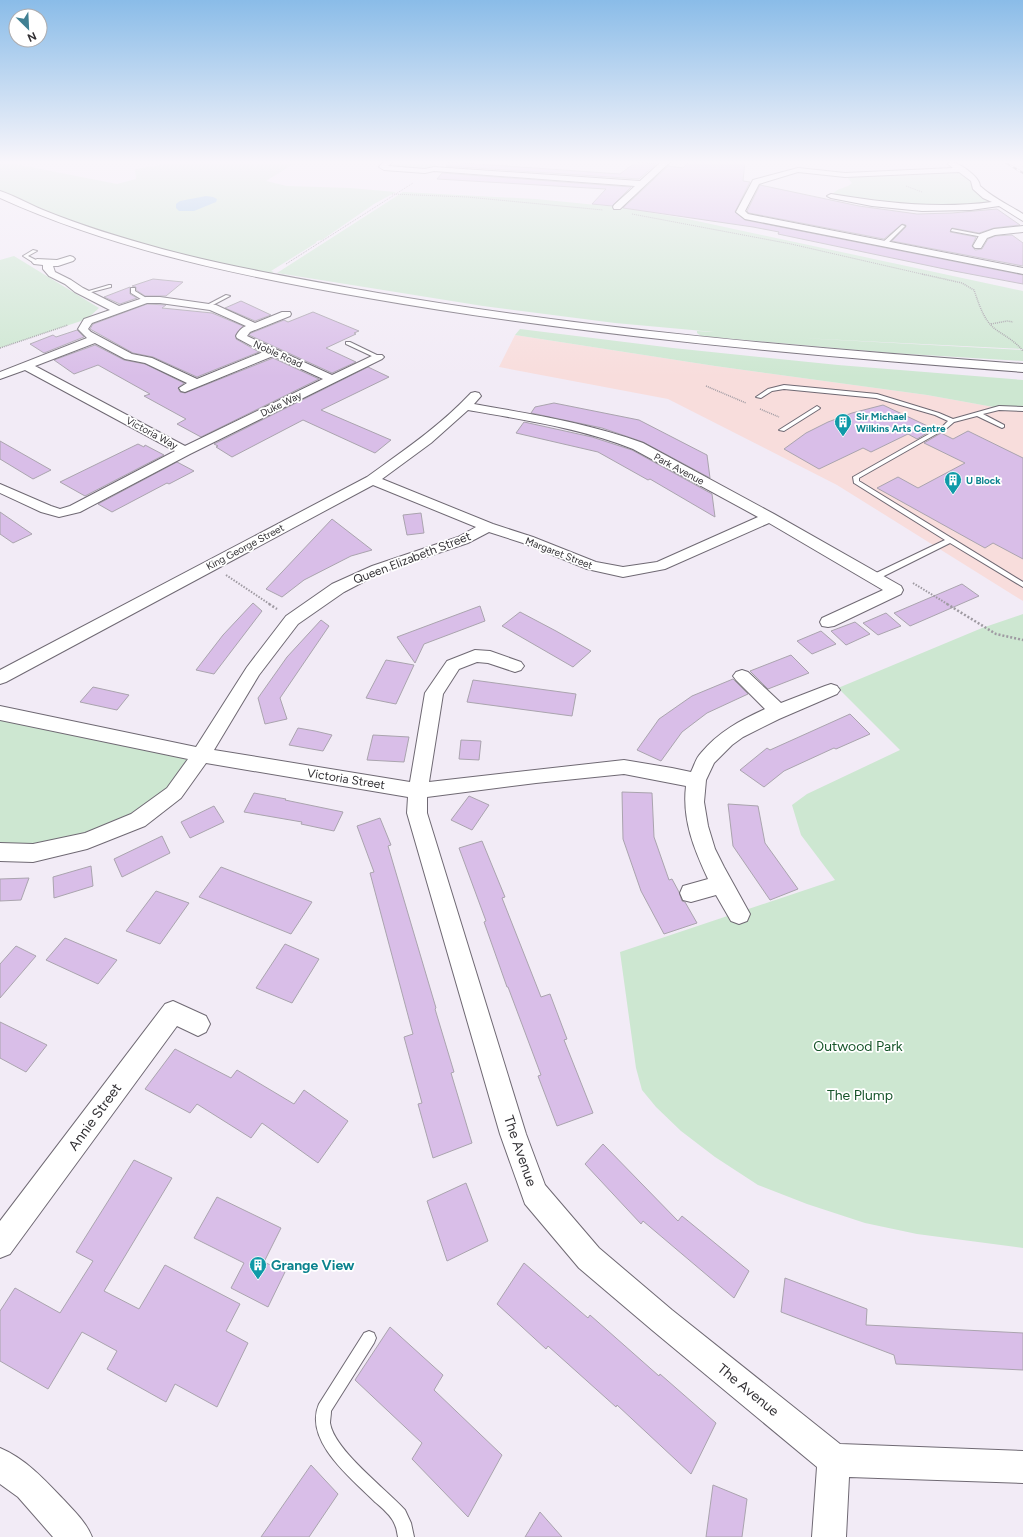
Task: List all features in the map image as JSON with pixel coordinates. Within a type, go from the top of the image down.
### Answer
[{"type":"highway","points":[[66,233],[79,238],[165,262],[252,284],[439,317],[520,329],[680,349],[838,365],[1023,380]]},
{"type":"highway","points":[[99,233],[180,256],[266,276],[455,309],[674,338],[824,353],[1023,368]]},
{"type":"street","points":[[828,233],[1023,271]]},
{"type":"street","points":[[978,246],[983,236],[992,233]]},
{"type":"street","points":[[36,262],[58,263],[70,259]]},
{"type":"street","points":[[48,263],[48,269],[52,274],[68,282],[84,293],[119,310]]},
{"type":"street","name":"Noble Road","points":[[95,339],[87,334],[83,329],[88,321],[146,300],[160,300],[207,306],[220,310],[256,326]]},
{"type":"street","name":"Noble Road","points":[[286,314],[246,330],[241,336],[272,352],[332,379]]},
{"type":"street","points":[[0,376],[95,339],[129,357],[148,360],[196,383]]},
{"type":"street","points":[[182,389],[272,352]]},
{"type":"street","name":"Duke Way","points":[[185,451],[378,357]]},
{"type":"street","name":"Victoria Way","points":[[26,366],[185,451]]},
{"type":"street","name":"King George Street","points":[[0,678],[372,480],[423,442],[470,401]]},
{"type":"street","name":"Park Avenue","points":[[470,401],[595,431],[616,437],[638,446],[768,516],[875,577],[894,590]]},
{"type":"street","name":"Victoria Way","points":[[0,488],[46,509],[59,512],[75,509],[185,451]]},
{"type":"street","name":"Margaret Street","points":[[372,480],[488,527],[528,540],[592,566],[623,572],[660,566],[741,531],[768,516]]},
{"type":"street","name":"Queen Elizabeth Street","points":[[0,852],[32,853],[87,841],[138,820],[174,793],[201,755],[253,671],[292,620],[338,588],[364,575],[377,569],[463,540],[488,527]]},
{"type":"street","points":[[828,622],[894,590]]},
{"type":"street","name":"The Avenue","points":[[515,666],[490,657],[475,656],[453,665],[434,693],[418,791],[417,813],[470,983],[513,1134],[535,1194],[589,1258],[662,1320],[834,1460]]},
{"type":"street","points":[[742,676],[779,712]]},
{"type":"street","points":[[739,914],[721,884],[700,838],[694,815],[695,781],[708,758],[724,741],[743,729],[779,712],[832,690]]},
{"type":"street","name":"Victoria Street","points":[[0,713],[201,755],[418,791],[536,776],[624,767],[672,775],[695,781]]},
{"type":"street","points":[[691,893],[721,884]]},
{"type":"street","name":"Annie Street","points":[[0,1244],[173,1012],[198,1024]]},
{"type":"street","points":[[829,1537],[834,1460],[1023,1467]]},
{"type":"street","points":[[0,1464],[29,1486],[75,1537]]},
{"type":"lane","points":[[884,244],[896,233]]},
{"type":"lane","points":[[966,233],[983,236]]},
{"type":"lane","points":[[35,251],[25,256],[36,262]]},
{"type":"lane","points":[[84,293],[109,286]]},
{"type":"lane","points":[[133,289],[133,292],[146,300]]},
{"type":"lane","points":[[207,306],[228,296]]},
{"type":"lane","points":[[348,343],[378,357]]},
{"type":"lane","points":[[759,397],[776,388],[784,387],[871,395],[937,414],[952,421]]},
{"type":"lane","points":[[782,430],[817,408]]},
{"type":"lane","points":[[1023,409],[999,408],[952,421],[945,427],[856,477],[856,482],[1023,585]]},
{"type":"lane","points":[[797,413],[804,416]]},
{"type":"lane","points":[[978,414],[1002,426]]},
{"type":"lane","points":[[875,577],[950,540]]},
{"type":"lane","points":[[369,1338],[321,1415],[324,1430],[333,1447],[399,1517],[406,1537]]},
{"type":"path","points":[[266,276],[335,233]]},
{"type":"path","points":[[731,233],[791,244],[953,280],[974,290],[980,308],[990,324],[1016,342],[1022,350]]},
{"type":"path","points":[[990,324],[1007,321],[1013,322]]},
{"type":"path","points":[[0,348],[73,324]]},
{"type":"path","points":[[211,565],[292,620]]},
{"type":"path","points":[[894,590],[913,583],[996,634],[1023,640]]},
{"type":"shaded area","points":[[515,335],[715,366],[927,395],[999,408],[1023,409],[1023,601],[837,485],[668,399],[499,367]]},
{"type":"green space","points":[[99,233],[333,233],[322,240],[317,241],[271,271],[274,272],[266,276]]},
{"type":"green space","points":[[340,233],[752,233],[1023,291],[1023,349],[801,338],[1023,350],[1023,361],[891,353],[701,336],[697,333],[697,331],[714,332],[615,323],[483,306],[277,273]]},
{"type":"green space","points":[[14,256],[99,308],[87,319],[0,348],[0,260]]},
{"type":"green space","points":[[520,329],[673,348],[838,365],[1023,380],[1023,409],[999,408],[927,395],[715,366],[515,335]]},
{"type":"green space","name":"Outwood Park","points":[[1023,614],[1023,1248],[917,1234],[865,1223],[807,1204],[758,1185],[715,1157],[681,1131],[656,1107],[642,1090],[636,1068],[620,952],[835,880],[801,835],[792,805],[807,794],[900,750],[838,688],[982,628]]},
{"type":"green space","points":[[0,713],[201,755],[174,793],[87,841],[0,852]]},
{"type":"building","points":[[779,233],[809,233],[1023,275],[1023,284],[954,271],[778,234]]},
{"type":"building","points":[[851,233],[892,233],[884,239]]},
{"type":"building","points":[[900,233],[954,233],[976,237],[972,246],[975,250],[982,249],[988,239],[995,236],[1012,235],[1023,243],[1023,266],[892,241]]},
{"type":"building","points":[[153,279],[183,282],[166,296],[145,296],[136,290],[136,287],[132,286]]},
{"type":"building","points":[[130,287],[130,294],[137,298],[120,304],[104,297]]},
{"type":"building","points":[[241,301],[271,315],[255,321],[225,308]]},
{"type":"building","points":[[147,304],[166,305],[162,308],[212,313],[243,326],[236,334],[236,339],[259,352],[197,377],[153,357],[133,353],[90,329],[93,324]]},
{"type":"building","points":[[313,312],[359,331],[354,333],[356,334],[326,348],[356,362],[332,373],[249,335],[284,320],[288,322]]},
{"type":"building","points":[[77,330],[84,337],[44,353],[30,344],[53,335],[56,337]]},
{"type":"building","points":[[95,345],[124,360],[145,364],[184,383],[178,388],[180,392],[185,393],[273,358],[319,379],[201,437],[177,424],[186,419],[144,396],[150,394],[98,365],[74,374],[54,360]]},
{"type":"building","points":[[368,367],[389,377],[321,410],[391,440],[375,453],[303,420],[232,457],[216,447],[218,446],[214,444]]},
{"type":"building","points":[[554,403],[639,420],[707,455],[710,478],[643,442],[602,428],[531,413],[535,407]]},
{"type":"building","name":"Sir Michael Wilkins Arts Centre","points":[[883,405],[934,429],[917,439],[908,434],[871,452],[863,448],[819,469],[784,449],[806,433],[828,422],[852,413]]},
{"type":"building","points":[[524,422],[592,437],[632,450],[712,494],[715,517],[650,479],[648,480],[598,452],[516,433]]},
{"type":"building","name":"U Block","points":[[968,431],[1023,458],[1023,559],[993,543],[985,548],[877,488],[898,477],[918,488],[965,463],[924,443],[941,433],[953,439]]},
{"type":"building","points":[[0,441],[51,470],[33,479],[0,459]]},
{"type":"building","points":[[138,444],[144,447],[145,445],[164,455],[85,496],[60,482]]},
{"type":"building","points":[[177,462],[194,471],[169,484],[167,483],[112,512],[98,504]]},
{"type":"building","points":[[0,512],[32,534],[13,543],[0,534]]},
{"type":"building","points":[[421,513],[424,533],[407,535],[403,515]]},
{"type":"building","points":[[332,519],[372,550],[351,556],[304,580],[282,597],[266,589]]},
{"type":"building","points":[[962,584],[979,596],[910,626],[894,613]]},
{"type":"building","points":[[253,603],[262,611],[214,674],[196,670],[223,635]]},
{"type":"building","points":[[480,606],[485,621],[424,644],[415,663],[397,637]]},
{"type":"building","points":[[520,612],[591,651],[573,667],[502,626]]},
{"type":"building","points":[[886,613],[901,626],[878,635],[863,623]]},
{"type":"building","points":[[321,620],[329,626],[280,698],[287,719],[265,724],[258,698],[287,657]]},
{"type":"building","points":[[855,622],[870,634],[846,645],[831,631]]},
{"type":"building","points":[[821,631],[836,644],[812,654],[797,641]]},
{"type":"building","points":[[791,655],[809,673],[768,689],[750,671]]},
{"type":"building","points":[[386,660],[414,665],[396,704],[366,698]]},
{"type":"building","points":[[733,679],[748,694],[707,713],[682,732],[661,761],[637,750],[659,719],[692,696]]},
{"type":"building","points":[[473,680],[576,694],[572,716],[467,702]]},
{"type":"building","points":[[93,687],[129,695],[117,710],[80,702]]},
{"type":"building","points":[[850,714],[870,734],[836,749],[834,748],[784,771],[764,787],[740,770],[767,748],[770,750]]},
{"type":"building","points":[[298,728],[332,735],[323,751],[289,745]]},
{"type":"building","points":[[373,735],[409,737],[404,762],[367,760]]},
{"type":"building","points":[[461,740],[481,741],[479,760],[459,759]]},
{"type":"building","points":[[622,792],[652,793],[654,837],[669,880],[672,879],[682,901],[685,902],[697,923],[664,934],[641,891],[623,839]]},
{"type":"building","points":[[254,793],[343,812],[334,831],[301,824],[302,822],[244,812]]},
{"type":"building","points":[[469,796],[489,805],[472,830],[451,820]]},
{"type":"building","points":[[728,804],[758,806],[765,843],[798,889],[770,900],[733,846]]},
{"type":"building","points":[[214,806],[224,822],[190,838],[181,822]]},
{"type":"building","points":[[380,818],[391,845],[388,846],[436,1008],[435,1009],[454,1072],[451,1073],[472,1143],[433,1158],[418,1104],[422,1103],[404,1037],[413,1034],[370,873],[374,872],[357,826]]},
{"type":"building","points":[[162,836],[170,853],[122,877],[114,859]]},
{"type":"building","points":[[482,841],[505,897],[502,898],[541,997],[550,994],[567,1039],[564,1040],[593,1113],[557,1126],[538,1076],[541,1075],[507,987],[484,922],[486,921],[459,848]]},
{"type":"building","points":[[91,866],[93,886],[54,898],[53,877]]},
{"type":"building","points":[[221,867],[312,902],[291,934],[199,897]]},
{"type":"building","points":[[29,878],[21,900],[0,901],[0,879]]},
{"type":"building","points":[[156,891],[189,903],[160,944],[126,931]]},
{"type":"building","points":[[65,938],[117,960],[98,984],[46,960]]},
{"type":"building","points":[[285,944],[319,959],[292,1003],[256,988]]},
{"type":"building","points":[[16,946],[36,956],[0,998],[0,964]]},
{"type":"building","points":[[0,1022],[47,1045],[26,1072],[0,1058]]},
{"type":"building","points":[[175,1049],[231,1078],[237,1070],[294,1104],[304,1090],[348,1121],[318,1163],[262,1123],[251,1138],[197,1104],[190,1113],[145,1089]]},
{"type":"building","points":[[603,1144],[678,1221],[682,1216],[749,1271],[734,1298],[643,1221],[641,1224],[585,1164]]},
{"type":"building","name":"Grange View","points":[[134,1160],[172,1178],[104,1291],[139,1309],[165,1265],[240,1304],[226,1331],[248,1343],[217,1407],[175,1384],[166,1402],[107,1369],[117,1351],[82,1332],[48,1389],[0,1361],[0,1311],[15,1288],[60,1313],[93,1261],[76,1252]]},
{"type":"building","points":[[466,1183],[488,1241],[447,1261],[427,1201]]},
{"type":"building","points":[[217,1197],[281,1228],[264,1262],[285,1272],[268,1307],[231,1288],[244,1263],[194,1238]]},
{"type":"building","points":[[524,1263],[588,1318],[590,1315],[659,1376],[660,1374],[716,1423],[691,1474],[617,1405],[616,1407],[548,1346],[546,1349],[497,1304]]},
{"type":"building","points":[[785,1278],[867,1309],[866,1325],[1023,1333],[1023,1370],[896,1364],[894,1355],[781,1312]]},
{"type":"building","points":[[390,1327],[443,1375],[434,1390],[502,1455],[468,1517],[412,1459],[422,1443],[355,1380]]},
{"type":"building","points":[[311,1465],[338,1494],[309,1537],[261,1537]]},
{"type":"building","points":[[713,1485],[747,1499],[742,1537],[706,1537]]},
{"type":"building","points":[[540,1512],[562,1537],[525,1537]]},
{"type":"place","name":"Sir Michael Wilkins Arts Centre","points":[[843,437]]},
{"type":"place","name":"U Block","points":[[953,495]]},
{"type":"place","name":"Grange View","points":[[258,1280]]},
{"type":"park label","name":"The Plump","points":[[860,1095]]}]
